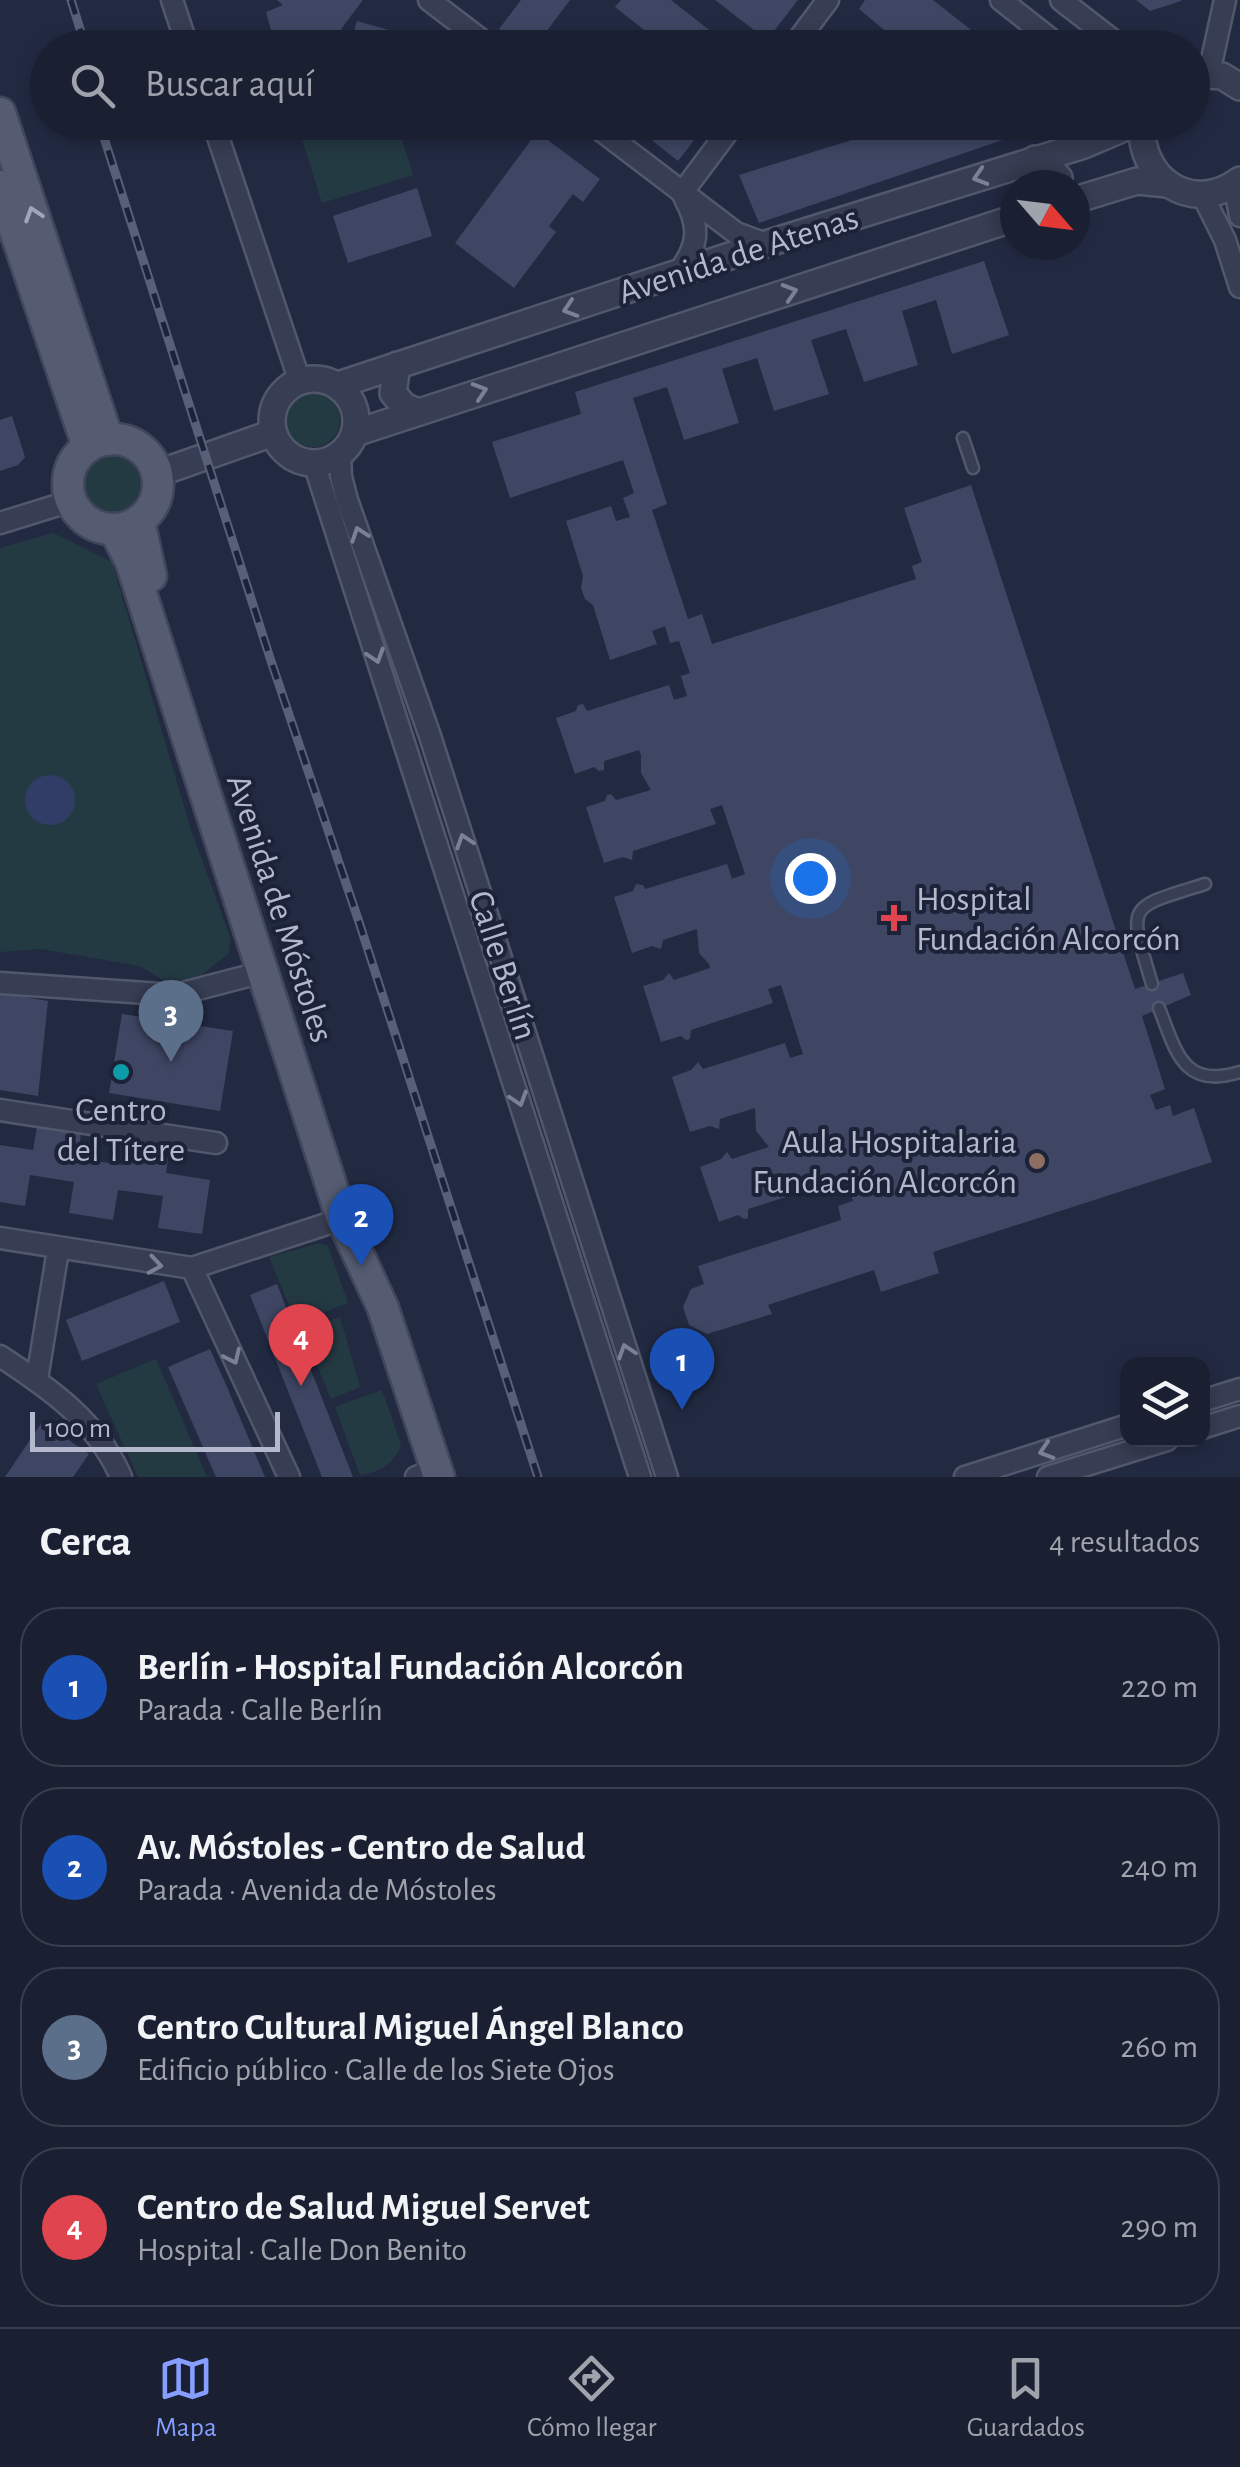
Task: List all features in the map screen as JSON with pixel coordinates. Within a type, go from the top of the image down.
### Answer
[{"type":"main road","points":[[0,113],[98,444]]},
{"type":"main road","points":[[0,186],[98,444]]},
{"type":"main road","points":[[98,444],[133,444],[152,462],[156,474],[155,500],[126,525],[88,522],[71,501],[70,471],[77,458],[98,444]]},
{"type":"main road","name":"Avenida de Móstoles","points":[[126,525],[131,562],[342,1219],[382,1308]]},
{"type":"main road","name":"Avenida de Móstoles","points":[[126,525],[150,574],[360,1210],[382,1308],[430,1474]]},
{"type":"street","points":[[173,0],[182,30]]},
{"type":"street","points":[[429,0],[468,30]]},
{"type":"street","points":[[806,30],[828,0]]},
{"type":"street","points":[[1001,0],[1039,30]]},
{"type":"street","points":[[1061,0],[1100,30]]},
{"type":"street","points":[[1210,46],[1225,0]]},
{"type":"street","points":[[1210,76],[1238,84]]},
{"type":"street","points":[[219,140],[299,379]]},
{"type":"street","points":[[613,140],[736,233],[766,244]]},
{"type":"street","points":[[682,193],[722,140]]},
{"type":"street","name":"Avenida de Atenas","points":[[338,385],[1036,160],[1078,140]]},
{"type":"street","points":[[1141,140],[1154,172],[1184,192],[1202,194],[1230,188],[1240,180]]},
{"type":"street","points":[[1036,160],[1052,170]]},
{"type":"street","points":[[1090,195],[1137,181],[1168,184]]},
{"type":"street","points":[[1240,190],[1240,216]]},
{"type":"street","points":[[678,273],[695,248],[697,235],[696,218],[682,193]]},
{"type":"street","points":[[1202,194],[1225,240],[1240,287]]},
{"type":"street","name":"Avenida de Atenas","points":[[355,433],[1000,223]]},
{"type":"street","points":[[397,365],[393,393],[404,406],[416,411]]},
{"type":"street","points":[[299,379],[327,380],[338,385],[354,406],[355,433],[340,455],[314,464],[288,455],[273,433],[274,406],[281,394],[299,379]]},
{"type":"street","points":[[156,474],[273,433]]},
{"type":"street","name":"Calle Berlín","points":[[340,455],[340,477],[347,500],[436,755],[667,1477]]},
{"type":"street","name":"Calle Berlín","points":[[314,464],[640,1477]]},
{"type":"street","points":[[0,523],[71,501]]},
{"type":"street","points":[[0,983],[175,995],[262,972]]},
{"type":"street","points":[[0,1110],[216,1143]]},
{"type":"street","points":[[0,1238],[192,1268],[342,1219]]},
{"type":"street","points":[[37,1378],[58,1250]]},
{"type":"street","points":[[192,1268],[288,1477]]},
{"type":"street","points":[[3,1365],[37,1378],[88,1422],[115,1473]]},
{"type":"street","points":[[1210,1397],[1240,1388]]},
{"type":"street","points":[[1210,1425],[1240,1416]]},
{"type":"street","points":[[965,1477],[1120,1428]]},
{"type":"street","points":[[1048,1477],[1144,1447]]},
{"type":"lane","points":[[962,438],[972,468]]},
{"type":"lane","points":[[1152,984],[1134,924],[1140,910],[1148,902],[1206,884]]},
{"type":"lane","points":[[1159,1008],[1181,1062],[1193,1071],[1220,1078],[1240,1072]]},
{"type":"shaded area","points":[[302,140],[402,140],[413,175],[322,203]]},
{"type":"shaded area","points":[[313,393],[332,401],[340,420],[332,439],[313,447],[294,439],[286,420],[294,401]]},
{"type":"shaded area","points":[[111,455],[132,463],[140,484],[132,505],[111,513],[90,505],[82,484],[90,463]]},
{"type":"shaded area","points":[[53,533],[112,562],[191,830],[230,937],[229,953],[203,974],[172,986],[140,966],[41,949],[0,952],[0,548]]},
{"type":"shaded area","points":[[320,1243],[328,1246],[348,1303],[296,1322],[269,1257]]},
{"type":"shaded area","points":[[340,1317],[360,1387],[331,1399],[302,1328]]},
{"type":"shaded area","points":[[156,1359],[207,1477],[138,1477],[96,1384]]},
{"type":"shaded area","points":[[382,1390],[401,1445],[385,1466],[360,1475],[335,1407]]},
{"type":"water","points":[[50,775],[68,782],[75,800],[68,818],[50,825],[32,818],[25,800],[32,782]]},
{"type":"building","points":[[277,0],[363,0],[342,30],[271,30],[266,12],[283,5]]},
{"type":"building","points":[[521,0],[570,0],[548,30],[499,29]]},
{"type":"building","points":[[621,0],[671,0],[709,30],[644,30],[615,7]]},
{"type":"building","points":[[715,0],[798,0],[775,30],[754,30]]},
{"type":"building","points":[[865,0],[933,0],[971,30],[884,30],[859,9]]},
{"type":"building","points":[[1136,0],[1181,0],[1181,1],[1150,11]]},
{"type":"building","points":[[357,21],[389,30],[354,30]]},
{"type":"building","points":[[531,140],[548,140],[600,179],[583,202],[573,194],[549,226],[556,232],[514,288],[455,243]]},
{"type":"building","points":[[652,140],[694,140],[678,161]]},
{"type":"building","points":[[852,140],[1003,140],[759,223],[739,175]]},
{"type":"building","points":[[417,188],[432,236],[348,263],[333,216]]},
{"type":"building","points":[[984,261],[1009,335],[952,354],[936,300],[902,311],[918,365],[864,382],[846,329],[811,340],[829,394],[774,411],[757,358],[722,369],[739,423],[684,440],[667,387],[633,398],[667,504],[652,510],[688,619],[702,614],[712,644],[916,579],[912,566],[922,562],[904,508],[971,485],[1135,989],[1183,973],[1191,995],[1142,1016],[1165,1089],[1150,1095],[1156,1110],[1170,1105],[1173,1116],[1194,1108],[1212,1162],[933,1252],[939,1273],[881,1292],[874,1270],[768,1305],[772,1314],[707,1334],[689,1325],[683,1307],[691,1289],[704,1284],[698,1266],[841,1220],[838,1206],[853,1201],[844,1174],[829,1179],[830,1183],[748,1209],[748,1218],[738,1215],[719,1222],[700,1167],[721,1159],[727,1152],[732,1159],[769,1147],[756,1131],[755,1108],[720,1119],[719,1129],[710,1126],[690,1132],[672,1077],[691,1070],[698,1062],[703,1069],[785,1043],[790,1058],[803,1054],[781,985],[768,989],[773,1003],[691,1030],[690,1039],[681,1036],[661,1042],[643,986],[663,980],[669,973],[674,980],[710,968],[709,964],[699,953],[697,929],[663,940],[661,949],[652,946],[632,953],[614,897],[633,891],[636,884],[645,889],[727,864],[732,879],[745,874],[722,805],[710,809],[716,824],[633,851],[632,860],[623,857],[604,863],[586,807],[605,801],[607,795],[616,800],[651,790],[641,773],[641,755],[639,750],[604,761],[604,770],[594,767],[575,774],[556,718],[576,711],[578,705],[583,704],[587,711],[669,685],[674,700],[687,696],[681,676],[690,673],[679,641],[670,643],[665,626],[652,631],[657,644],[610,660],[593,605],[585,599],[581,588],[583,576],[566,521],[611,506],[616,521],[630,517],[623,498],[634,493],[623,460],[510,498],[492,442],[581,414],[575,392]]},
{"type":"building","points":[[12,416],[25,457],[18,465],[0,471],[0,420]]},
{"type":"building","points":[[0,993],[48,1001],[38,1096],[0,1090]]},
{"type":"building","points":[[122,1014],[233,1031],[220,1111],[109,1093]]},
{"type":"building","points":[[38,1122],[82,1128],[77,1158],[122,1165],[126,1135],[171,1141],[166,1173],[210,1180],[202,1234],[158,1228],[163,1196],[118,1190],[113,1220],[69,1213],[74,1182],[30,1175],[25,1206],[0,1202],[0,1145],[33,1150]]},
{"type":"building","points":[[164,1281],[180,1322],[82,1361],[66,1320]]},
{"type":"building","points":[[277,1284],[353,1477],[322,1477],[250,1295]]},
{"type":"building","points":[[210,1349],[265,1477],[216,1477],[168,1367]]},
{"type":"building","points":[[42,1422],[89,1454],[73,1477],[5,1477]]},
{"type":"railway","points":[[71,0],[80,30]]},
{"type":"railway","points":[[105,140],[538,1477]]},
{"type":"place","name":"Hospital Fundación Alcorcón","points":[[894,918]]},
{"type":"place","name":"Centro Cultural Miguel Ángel Blanco","points":[[171,1062]]},
{"type":"place","name":"Centro del Títere","points":[[121,1072]]},
{"type":"place","name":"Aula Hospitalaria Fundación Alcorcón","points":[[1037,1161]]},
{"type":"place","name":"Av. Móstoles - Centro de Salud","points":[[361,1266]]},
{"type":"place","name":"Centro de Salud Miguel Servet","points":[[301,1386]]},
{"type":"place","name":"Berlín - Hospital Fundación Alcorcón","points":[[682,1410]]}]
